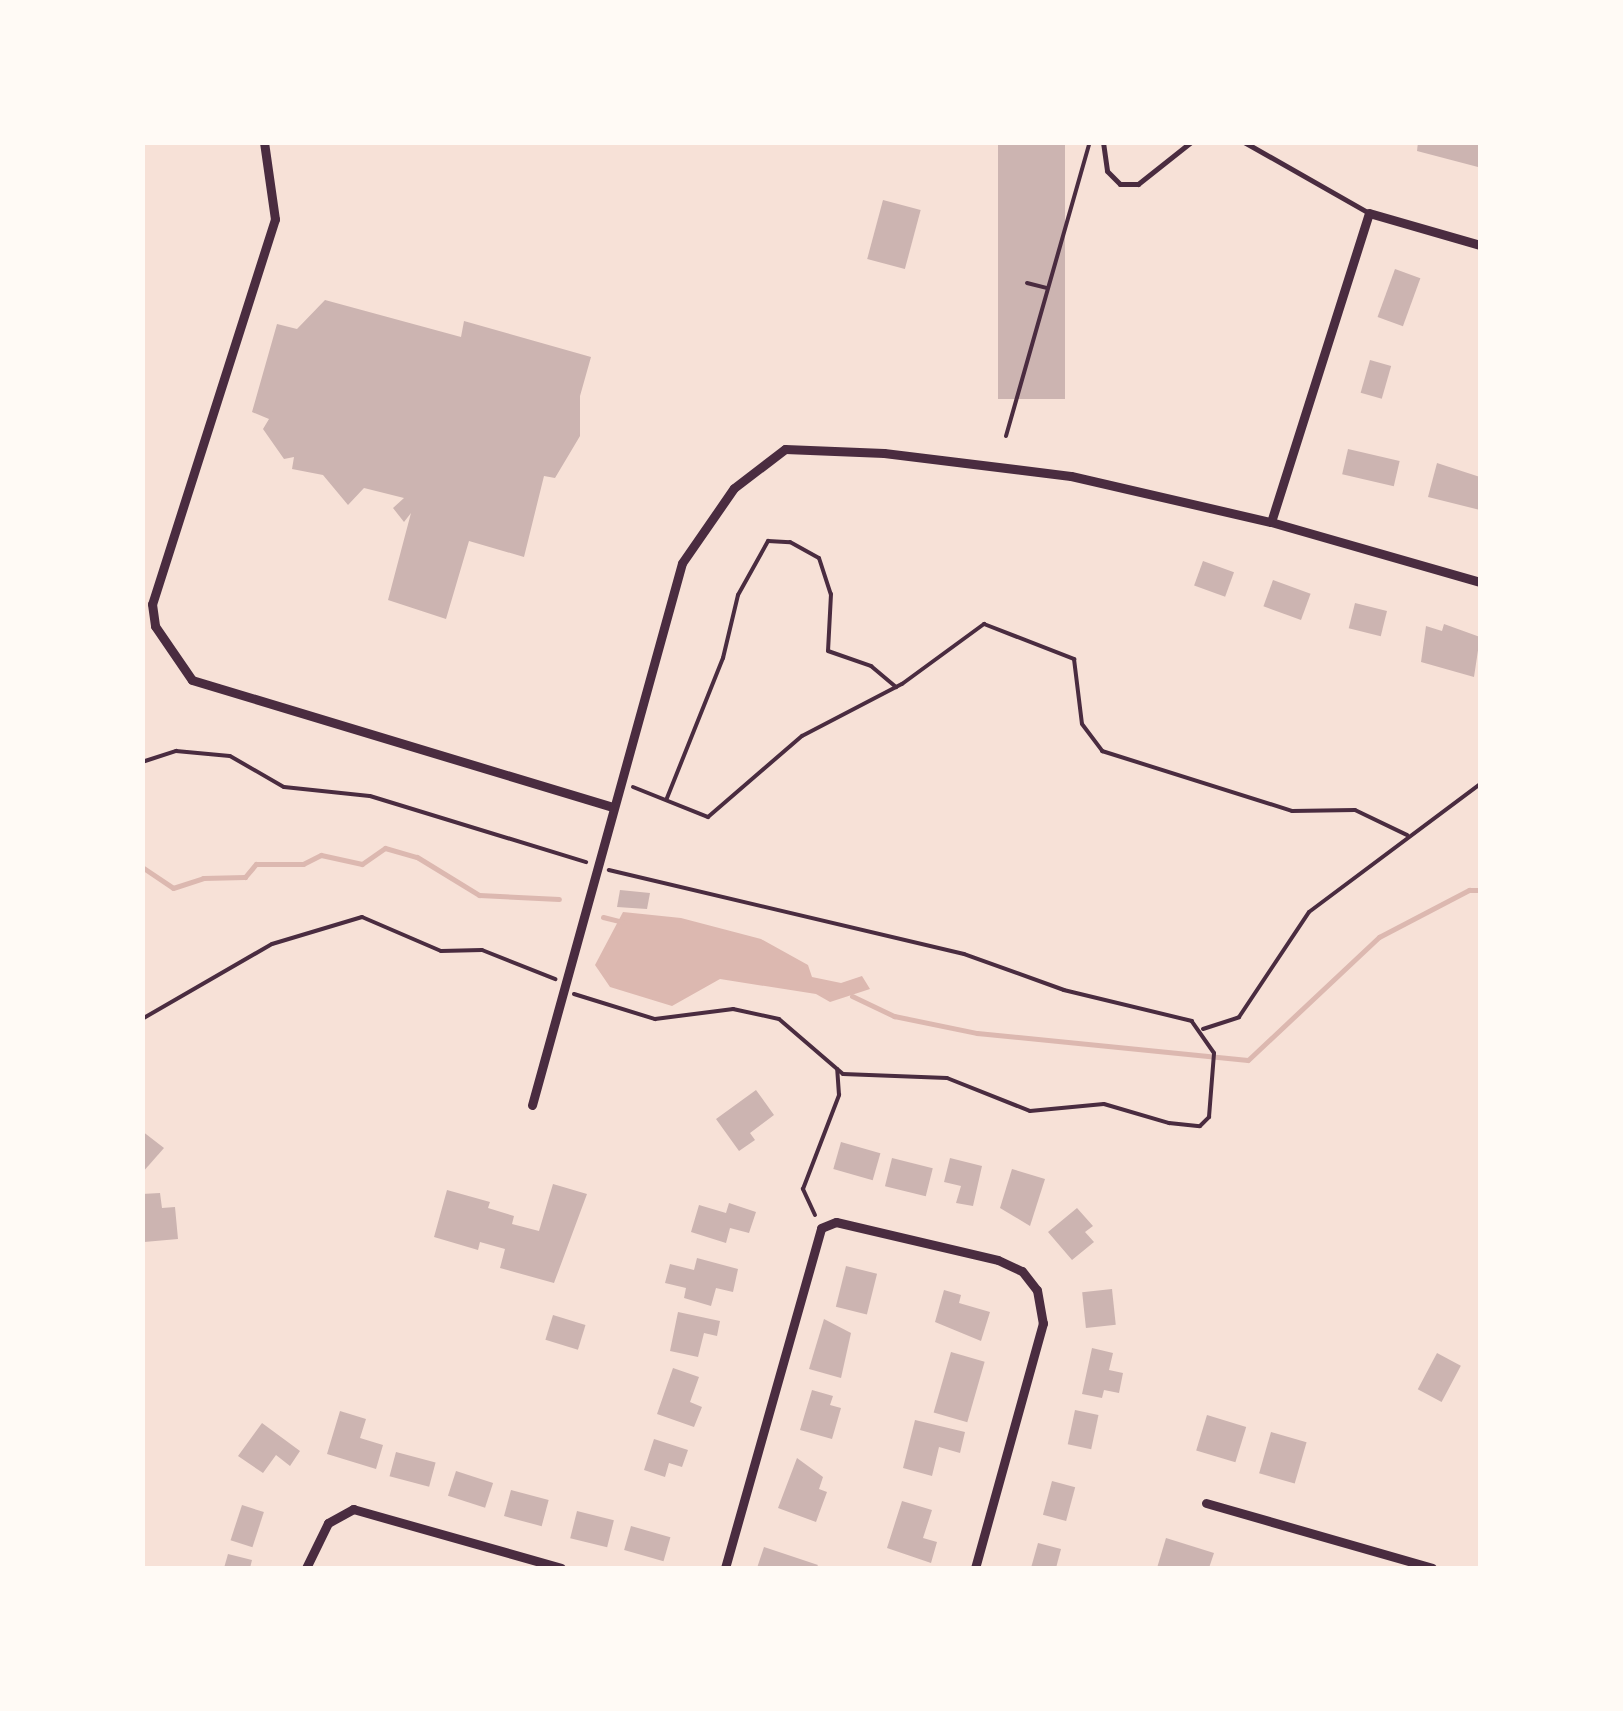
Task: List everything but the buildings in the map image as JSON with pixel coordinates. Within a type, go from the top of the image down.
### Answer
[{"type":"street","points":[[264,142],[275,219],[152,604],[155,626],[192,680],[612,807]]},
{"type":"street","points":[[1271,522],[1369,213],[1480,246]]},
{"type":"street","points":[[532,1105],[682,562],[734,488],[785,450],[884,453],[1070,476],[1271,522],[1480,582]]},
{"type":"street","points":[[725,1568],[821,1228],[836,1222],[872,1227],[998,1260],[1022,1271],[1037,1290],[1043,1323],[974,1568]]},
{"type":"street","points":[[1206,1503],[1432,1568]]},
{"type":"street","points":[[306,1568],[328,1523],[353,1509],[561,1568]]},
{"type":"lane","points":[[1102,142],[1107,171],[1120,184],[1138,184],[1192,142]]},
{"type":"lane","points":[[1244,142],[1369,213]]},
{"type":"path","points":[[1006,436],[1090,142]]},
{"type":"path","points":[[1027,283],[1047,288]]},
{"type":"path","points":[[667,798],[723,658],[738,595],[768,541],[790,542],[819,558],[831,594],[828,651],[870,666],[896,687]]},
{"type":"path","points":[[619,782],[667,798],[708,818],[802,736],[896,687],[984,624],[1074,659],[1082,724],[1102,750],[1292,811],[1355,810],[1408,835]]},
{"type":"path","points":[[142,762],[176,751],[230,756],[284,786],[370,796],[608,870],[964,954],[1064,990],[1203,1029],[1239,1017],[1309,912],[1480,784]]},
{"type":"path","points":[[142,1019],[272,944],[362,917],[441,951],[482,950],[532,965],[590,1003],[635,1016],[676,1019],[732,1009],[778,1019],[837,1069],[947,1078],[1030,1112],[1104,1104],[1200,1126],[1210,1118],[1216,1087],[1214,1053],[1203,1029]]},
{"type":"path","points":[[821,1228],[803,1189],[839,1094],[837,1069]]},
{"type":"shaded area","points":[[623,912],[681,918],[761,939],[808,965],[812,977],[841,983],[862,976],[870,989],[830,1002],[816,994],[720,979],[672,1006],[610,987],[595,965]]},
{"type":"waterway","points":[[142,867],[173,888],[203,878],[245,877],[256,864],[303,864],[321,855],[362,864],[385,848],[417,857],[479,895],[559,899]]},
{"type":"waterway","points":[[852,996],[894,1016],[977,1033],[1248,1060],[1379,937],[1469,890],[1480,890]]},
{"type":"waterway","points":[[603,917],[623,922]]}]
